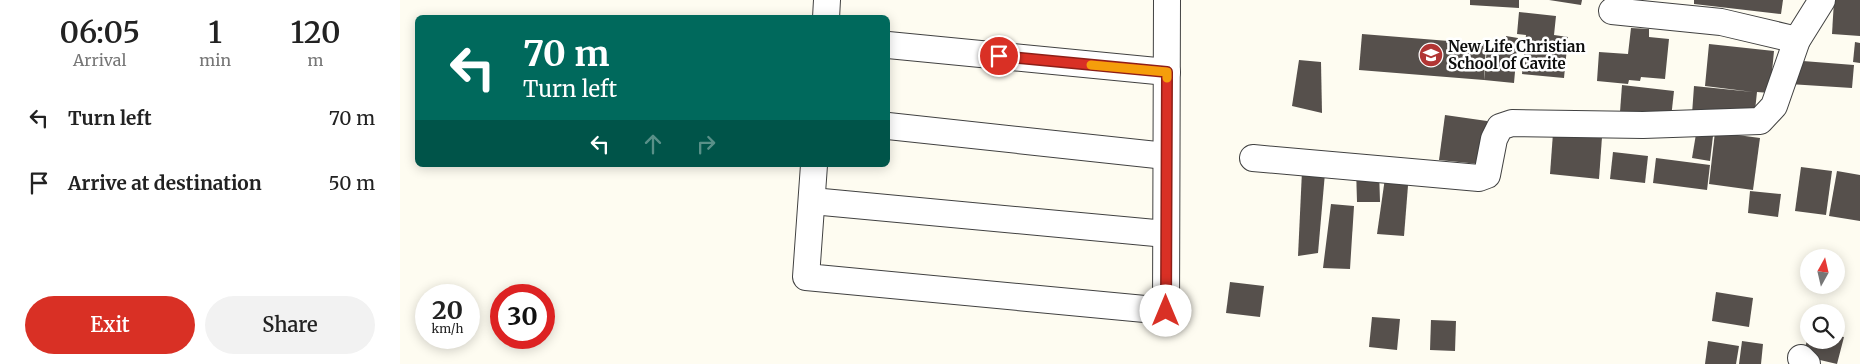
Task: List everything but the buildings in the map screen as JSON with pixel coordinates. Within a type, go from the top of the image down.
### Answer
[{"type":"street","points":[[826,15],[827,0]]},
{"type":"street","points":[[814,167],[806,277],[1166,311],[1167,0]]},
{"type":"street","points":[[1253,158],[1479,178],[1487,175],[1494,139],[1500,126],[1512,123],[1643,125],[1760,121],[1774,106],[1797,40],[1822,0]]},
{"type":"street","points":[[1612,10],[1721,22],[1797,40]]},
{"type":"street","points":[[890,44],[1167,72]]},
{"type":"street","points":[[890,126],[1166,156]]},
{"type":"street","points":[[812,201],[1166,234]]},
{"type":"slow traffic","points":[[1091,65],[1167,72],[1167,78]]},
{"type":"place","name":"New Life Christian School of Cavite","points":[[1431,55]]},
{"type":"route","points":[[999,56],[1167,72],[1166,311]]}]
